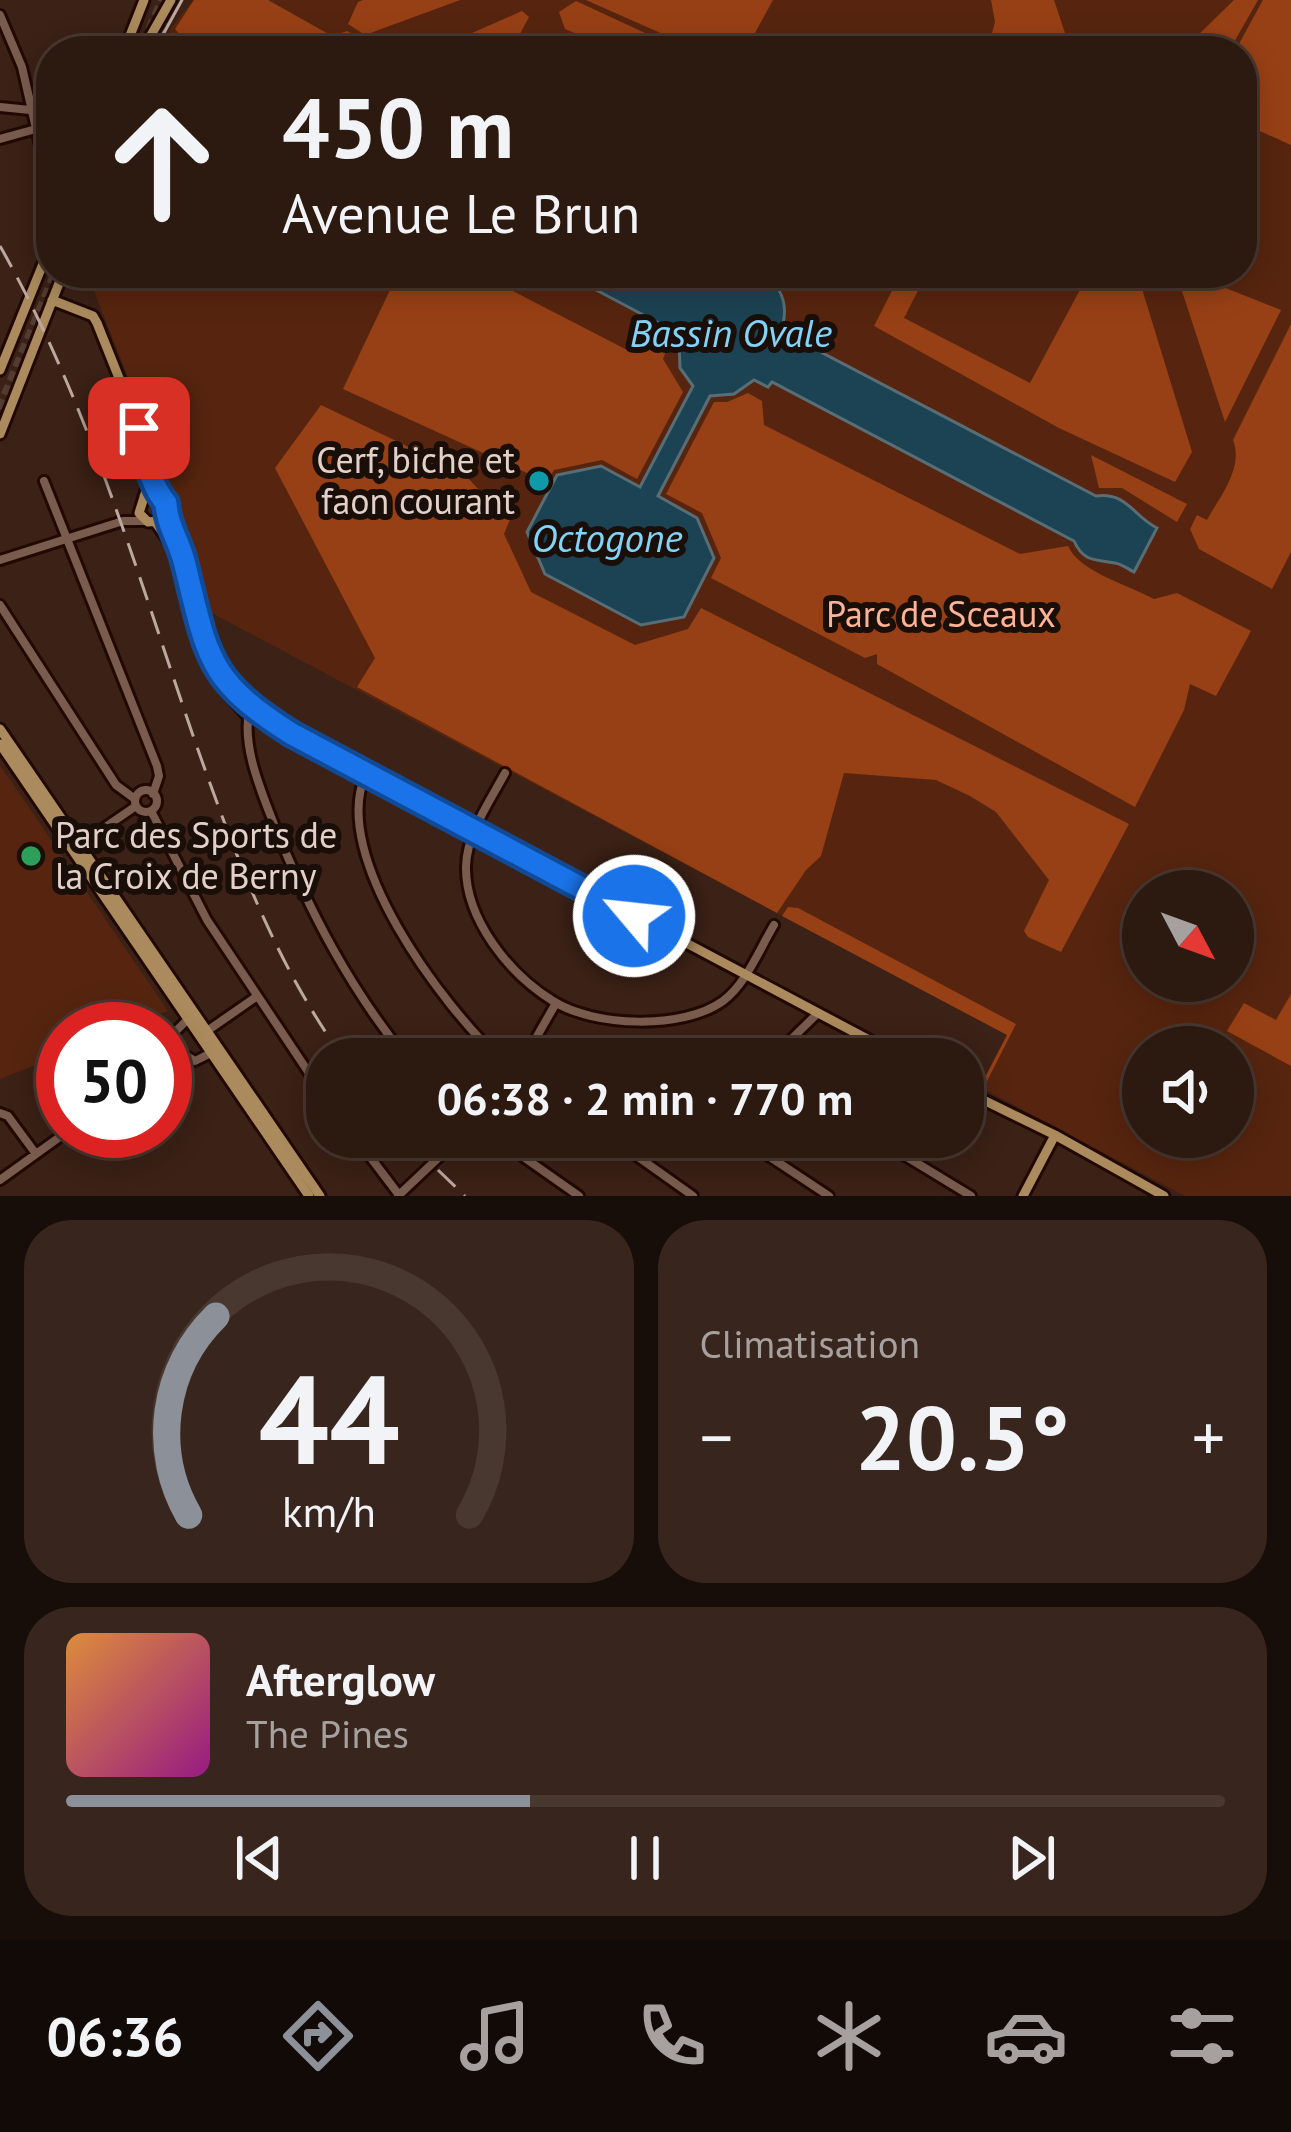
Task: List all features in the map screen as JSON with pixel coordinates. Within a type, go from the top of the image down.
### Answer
[{"type":"main road","points":[[130,36],[144,0]]},
{"type":"main road","points":[[150,36],[170,0]]},
{"type":"main road","points":[[0,370],[36,282]]},
{"type":"main road","points":[[0,434],[57,288]]},
{"type":"main road","points":[[52,300],[93,316],[98,323],[139,428],[150,478],[150,495],[138,508],[155,520],[173,546],[195,635],[204,659],[229,696],[249,712],[747,971],[865,1038]]},
{"type":"main road","points":[[10,349],[21,340],[34,349]]},
{"type":"main road","points":[[10,349],[14,362],[28,362]]},
{"type":"main road","points":[[150,495],[166,503],[155,520]]},
{"type":"main road","points":[[0,729],[320,1196]]},
{"type":"main road","points":[[0,744],[176,1002]]},
{"type":"main road","points":[[192,1025],[309,1196]]},
{"type":"main road","points":[[984,1101],[1164,1196]]},
{"type":"main road","points":[[1023,1196],[1054,1137]]},
{"type":"street","points":[[0,14],[22,67],[36,130],[0,139]]},
{"type":"street","points":[[0,107],[30,110]]},
{"type":"street","points":[[0,339],[10,349]]},
{"type":"street","points":[[44,481],[157,766],[157,803],[151,811]]},
{"type":"street","points":[[0,560],[123,520],[155,520]]},
{"type":"street","points":[[0,605],[116,785],[141,811],[151,811]]},
{"type":"street","points":[[249,712],[246,729],[265,801],[304,896],[356,991],[391,1038]]},
{"type":"street","points":[[505,772],[475,831],[466,870],[475,913],[508,962],[556,1004],[628,1021],[674,1020],[719,1005],[734,992],[774,925]]},
{"type":"street","points":[[366,774],[360,789],[363,832],[381,893],[413,956],[478,1038]]},
{"type":"street","points":[[80,845],[136,802],[141,791],[154,794]]},
{"type":"street","points":[[151,811],[207,920],[306,1070]]},
{"type":"street","points":[[207,1031],[256,997]]},
{"type":"street","points":[[536,1038],[556,1004]]},
{"type":"street","points":[[792,1038],[818,1013]]},
{"type":"street","points":[[192,1059],[211,1053]]},
{"type":"street","points":[[0,1113],[8,1115],[36,1153]]},
{"type":"street","points":[[0,1180],[36,1155]]},
{"type":"street","points":[[371,1158],[399,1196],[436,1158]]},
{"type":"street","points":[[525,1158],[579,1196]]},
{"type":"street","points":[[640,1158],[693,1196]]},
{"type":"street","points":[[772,1158],[829,1196]]},
{"type":"street","points":[[909,1158],[971,1196]]},
{"type":"green space","name":"Parc de Sceaux","points":[[193,0],[1291,0],[1291,1196],[1185,1196],[984,1089],[984,1079],[1007,1035],[204,609],[176,499],[93,288],[1257,288],[1257,36],[168,36]]},
{"type":"green space","points":[[194,0],[268,0],[332,36],[181,36],[175,29]]},
{"type":"green space","points":[[363,0],[460,0],[365,35],[348,24]]},
{"type":"green space","points":[[586,0],[773,0],[753,36],[667,36]]},
{"type":"green space","points":[[991,0],[1054,0],[1066,36],[991,36],[995,22]]},
{"type":"green space","points":[[1234,0],[1258,0],[1238,36],[1197,36]]},
{"type":"green space","points":[[1263,0],[1291,0],[1291,145],[1257,130],[1257,36],[1243,36]]},
{"type":"green space","points":[[576,1],[652,36],[582,36],[565,29],[559,12]]},
{"type":"green space","points":[[522,11],[529,17],[519,36],[465,36]]},
{"type":"green space","points":[[391,288],[507,288],[629,351],[642,331],[667,348],[663,359],[683,392],[637,479],[602,460],[554,470],[547,482],[343,389]]},
{"type":"green space","points":[[893,288],[919,288],[904,318],[1030,383],[1081,288],[1142,288],[1192,452],[1175,482],[1059,428],[874,326]]},
{"type":"green space","points":[[1181,288],[1226,288],[1281,310],[1225,422]]},
{"type":"green space","points":[[1291,324],[1291,552],[1272,589],[1199,549],[1190,529],[1197,515],[1207,520],[1229,482],[1235,461],[1233,440]]},
{"type":"green space","points":[[748,393],[762,401],[764,425],[1020,554],[1068,546],[1105,577],[1154,599],[1177,593],[1251,631],[1216,696],[1190,684],[1184,710],[1135,807],[877,664],[877,654],[865,658],[711,578],[721,558],[702,513],[666,494],[714,402]]},
{"type":"green space","points":[[321,405],[463,473],[484,495],[513,512],[504,534],[531,592],[635,645],[688,629],[701,608],[1129,824],[1061,952],[1024,931],[1049,880],[996,812],[936,780],[844,773],[821,856],[777,913],[357,687],[375,658],[275,468]]},
{"type":"green space","points":[[1091,455],[1187,504],[1177,522],[1122,488],[1099,488]]},
{"type":"green space","name":"Parc des Sports de la Croix de Berny","points":[[0,765],[162,1002],[36,1002],[36,1065],[0,1079]]},
{"type":"green space","points":[[788,907],[798,908],[1016,1024],[984,1087],[1007,1035],[782,916]]},
{"type":"green space","points":[[1291,994],[1291,1066],[1254,1046],[1254,1026],[1230,1026],[1244,1003],[1276,1020]]},
{"type":"water","points":[[592,288],[777,288],[783,324],[796,331],[794,338],[1096,496],[1123,501],[1157,528],[1134,572],[1091,559],[1074,541],[772,382],[768,387],[754,380],[734,394],[710,396],[658,496],[697,518],[714,558],[684,617],[641,625],[545,574],[527,532],[557,475],[601,466],[640,487],[693,386],[680,368],[679,342],[666,335],[668,328]]},
{"type":"tunnel","points":[[150,30],[163,0]]},
{"type":"tunnel","points":[[156,36],[163,21]]},
{"type":"tunnel","points":[[0,409],[50,288]]},
{"type":"tram line","points":[[162,36],[182,0]]},
{"type":"railway","points":[[0,246],[86,429],[242,869],[277,947],[329,1038]]},
{"type":"railway","points":[[438,1170],[465,1196]]},
{"type":"place","name":"Cerf, biche et faon courant","points":[[539,481]]},
{"type":"place","name":"Parc des Sports de la Croix de Berny","points":[[31,856]]},
{"type":"route","points":[[139,428],[150,480],[166,503],[165,517],[184,560],[202,641],[240,700],[292,734],[634,916]]},
{"type":"water label","name":"Bassin Ovale","points":[[731,333]]},
{"type":"water label","name":"Octogone","points":[[607,538]]}]
